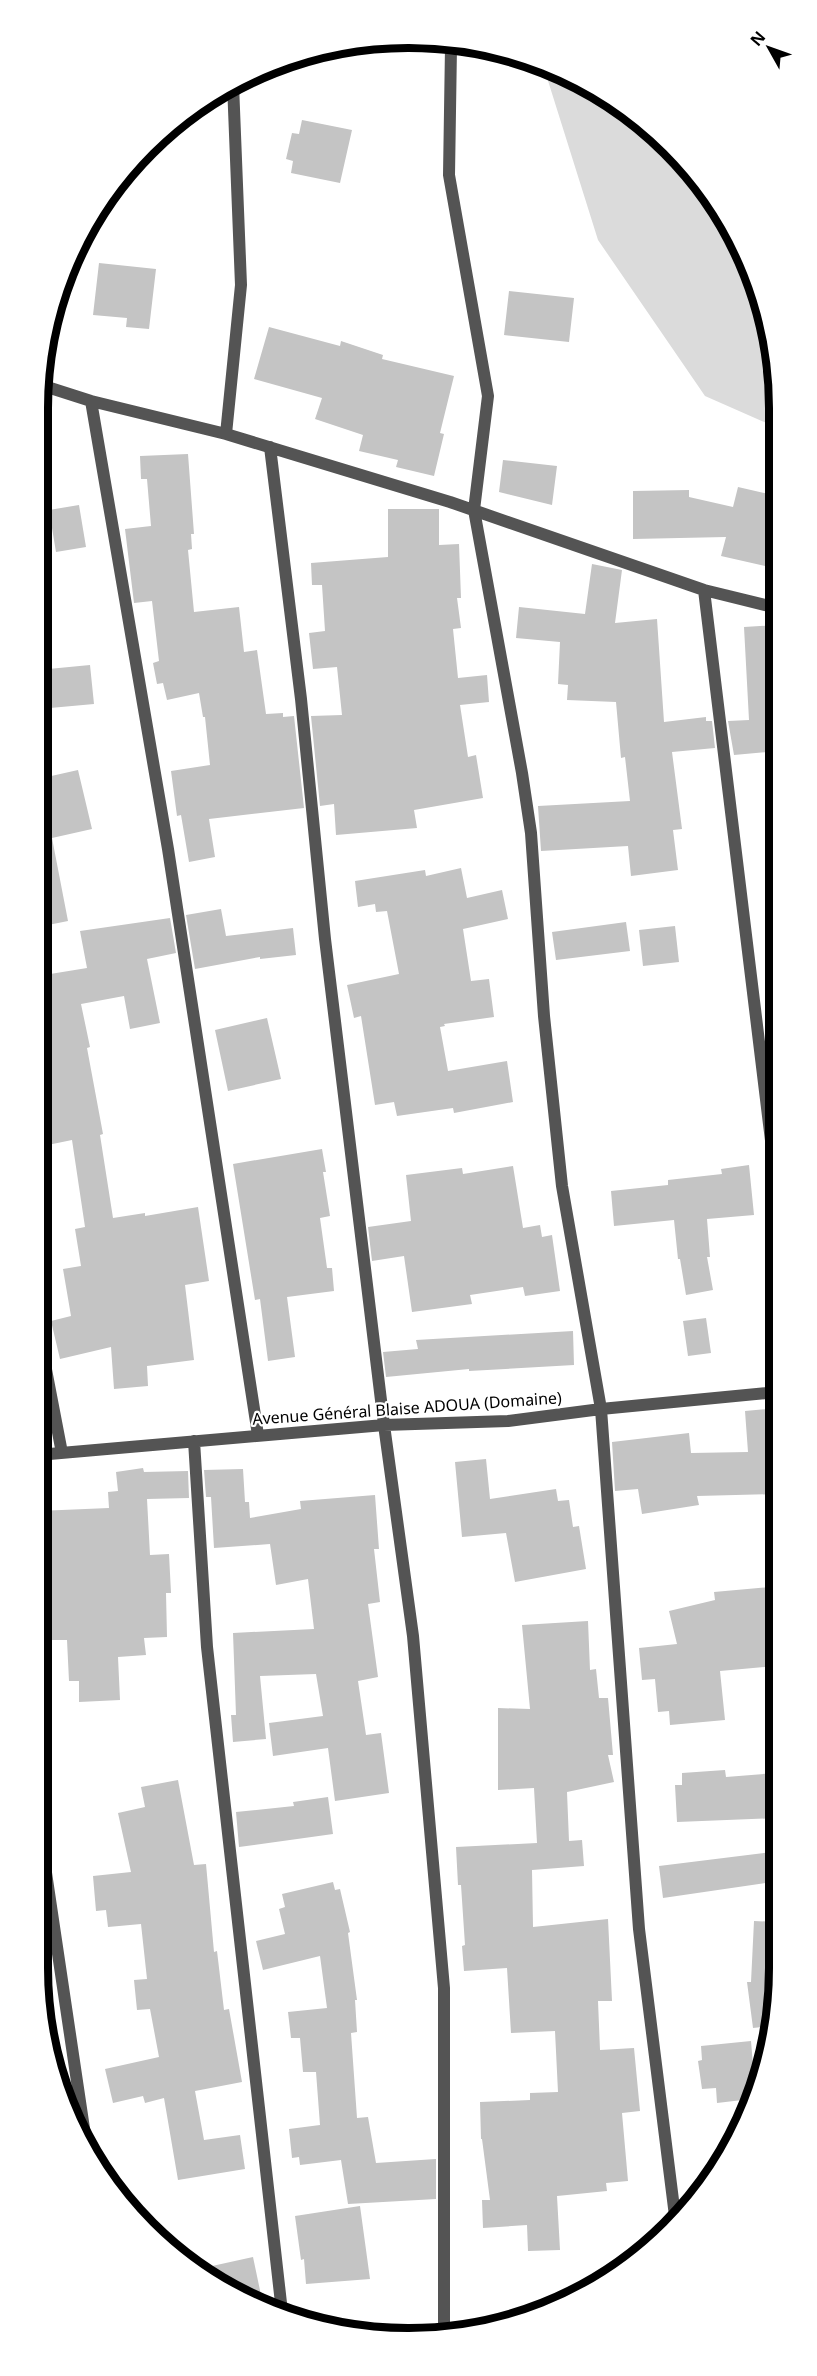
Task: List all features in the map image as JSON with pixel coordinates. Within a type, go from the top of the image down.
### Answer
[{"type":"street","points":[[451,51],[449,175],[488,396],[474,510],[531,833],[544,1016],[562,1186],[601,1409],[639,1929],[674,2211]]},
{"type":"street","points":[[226,434],[241,285],[233,93]]},
{"type":"street","points":[[49,388],[91,401],[270,447],[474,510],[704,590],[769,606]]},
{"type":"street","points":[[91,401],[168,849],[258,1435]]},
{"type":"street","points":[[270,447],[301,699],[326,950],[384,1425],[413,1636],[444,1988],[444,2326]]},
{"type":"street","points":[[704,590],[769,1124]]},
{"type":"street","points":[[48,1380],[62,1453]]},
{"type":"street","name":"Avenue Général Blaise ADOUA (Domaine)","points":[[48,1454],[384,1425],[508,1421],[601,1409],[769,1393]]},
{"type":"street","points":[[194,1441],[207,1647],[281,2305]]},
{"type":"street","points":[[48,1886],[83,2123]]},
{"type":"shaded area","points":[[546,75],[589,96],[646,137],[695,189],[721,228],[742,271],[757,315],[766,361],[769,424],[705,396],[598,240]]},
{"type":"building","points":[[302,120],[352,130],[340,183],[291,173],[293,161],[286,159],[292,133],[299,134]]},
{"type":"building","points":[[99,263],[156,269],[149,329],[126,327],[127,318],[93,315]]},
{"type":"building","points":[[509,291],[574,298],[569,342],[504,335]]},
{"type":"building","points":[[269,327],[340,346],[341,341],[383,355],[382,359],[454,376],[440,433],[444,434],[434,476],[396,467],[398,460],[359,451],[363,435],[315,419],[322,398],[254,379]]},
{"type":"building","points":[[188,454],[194,534],[191,534],[192,549],[188,550],[194,612],[239,607],[244,652],[257,650],[266,714],[283,713],[283,717],[294,716],[304,808],[209,819],[215,857],[189,862],[181,815],[177,816],[171,771],[210,765],[205,717],[203,717],[199,693],[167,700],[163,683],[157,684],[153,663],[159,661],[152,601],[134,603],[125,529],[151,526],[147,479],[141,479],[140,456]]},
{"type":"building","points":[[503,460],[557,466],[552,505],[499,492]]},
{"type":"building","points":[[738,487],[769,494],[769,550],[765,566],[721,556],[726,537],[633,539],[633,491],[689,490],[689,497],[733,507]]},
{"type":"building","points":[[79,505],[86,547],[56,552],[49,510]]},
{"type":"building","points":[[388,509],[439,509],[439,545],[459,544],[461,598],[457,598],[461,628],[453,629],[458,678],[487,675],[489,702],[460,705],[468,757],[476,755],[483,798],[414,810],[417,828],[336,835],[334,804],[320,806],[311,716],[342,715],[337,667],[313,669],[309,633],[325,631],[322,585],[312,585],[311,563],[388,557]]},
{"type":"building","points":[[592,564],[622,570],[615,623],[657,619],[664,722],[706,717],[706,721],[712,721],[715,748],[672,752],[682,829],[673,830],[678,870],[631,876],[628,846],[541,851],[538,806],[630,801],[625,757],[621,758],[616,702],[567,700],[568,685],[558,684],[560,642],[516,638],[519,607],[585,614]]},
{"type":"building","points":[[769,625],[769,752],[734,755],[728,721],[749,720],[744,627]]},
{"type":"building","points":[[90,665],[94,704],[48,708],[48,669]]},
{"type":"building","points":[[78,770],[92,829],[52,838],[68,921],[48,925],[48,777]]},
{"type":"building","points":[[461,868],[467,898],[502,890],[508,919],[463,929],[471,981],[489,979],[494,1017],[444,1024],[445,1026],[440,1027],[448,1071],[507,1061],[513,1102],[454,1113],[453,1108],[397,1116],[394,1102],[375,1105],[361,1016],[354,1018],[347,985],[399,974],[387,911],[376,912],[375,904],[358,907],[355,881],[425,870],[426,876]]},
{"type":"building","points":[[221,909],[226,936],[293,928],[296,955],[260,959],[260,957],[195,969],[186,915]]},
{"type":"building","points":[[170,918],[176,953],[147,959],[160,1023],[130,1029],[124,996],[81,1004],[90,1047],[87,1048],[103,1134],[100,1135],[113,1218],[145,1213],[145,1216],[198,1207],[209,1281],[185,1285],[194,1360],[147,1366],[148,1386],[114,1389],[111,1347],[60,1359],[51,1321],[71,1316],[63,1269],[81,1266],[75,1229],[85,1227],[72,1140],[48,1145],[48,974],[87,968],[80,931]]},
{"type":"building","points":[[626,922],[630,951],[556,960],[552,932]]},
{"type":"building","points":[[675,926],[679,962],[643,966],[639,930]]},
{"type":"building","points":[[267,1018],[281,1079],[228,1091],[215,1030]]},
{"type":"building","points":[[322,1149],[330,1216],[320,1218],[327,1268],[332,1268],[334,1291],[287,1297],[295,1357],[268,1361],[260,1299],[255,1300],[233,1164]]},
{"type":"building","points":[[749,1165],[754,1215],[707,1219],[710,1257],[707,1257],[713,1290],[686,1295],[680,1259],[678,1259],[674,1220],[614,1226],[611,1191],[668,1185],[668,1180],[722,1174],[721,1169]]},
{"type":"building","points":[[513,1166],[523,1228],[540,1225],[542,1237],[552,1235],[560,1291],[525,1296],[523,1287],[470,1295],[472,1304],[412,1312],[404,1256],[372,1261],[368,1227],[411,1221],[406,1175],[462,1168],[463,1174]]},
{"type":"building","points":[[706,1318],[711,1353],[688,1356],[683,1321]]},
{"type":"building","points":[[573,1331],[574,1365],[469,1371],[469,1369],[386,1377],[383,1352],[418,1349],[416,1340]]},
{"type":"building","points":[[769,1409],[769,1494],[697,1496],[699,1505],[642,1514],[638,1489],[615,1491],[612,1442],[689,1433],[691,1453],[748,1452],[745,1411]]},
{"type":"building","points":[[486,1459],[490,1499],[556,1489],[558,1501],[569,1500],[573,1527],[579,1526],[586,1569],[515,1582],[506,1533],[462,1537],[455,1462]]},
{"type":"building","points":[[143,1468],[144,1472],[188,1471],[189,1498],[147,1499],[150,1555],[169,1554],[171,1593],[166,1593],[167,1637],[144,1638],[146,1655],[118,1657],[120,1700],[79,1702],[79,1681],[69,1681],[67,1640],[48,1640],[48,1511],[109,1508],[108,1492],[118,1491],[116,1472]]},
{"type":"building","points":[[243,1469],[245,1502],[249,1502],[250,1518],[301,1509],[300,1501],[375,1495],[379,1549],[374,1549],[380,1602],[368,1604],[378,1677],[358,1681],[366,1735],[381,1733],[389,1793],[335,1801],[328,1748],[273,1756],[269,1723],[323,1716],[316,1674],[260,1676],[266,1739],[233,1742],[231,1715],[236,1715],[233,1633],[314,1629],[308,1579],[276,1585],[270,1544],[214,1548],[211,1497],[206,1497],[204,1470]]},
{"type":"building","points":[[769,1587],[769,1667],[720,1671],[725,1720],[670,1725],[669,1711],[658,1712],[655,1679],[642,1680],[639,1648],[677,1644],[669,1611],[715,1600],[714,1592]]},
{"type":"building","points":[[588,1621],[590,1670],[596,1669],[599,1698],[608,1698],[613,1755],[608,1755],[614,1782],[567,1792],[569,1841],[582,1840],[584,1866],[532,1870],[533,1927],[608,1919],[612,2001],[598,2001],[600,2050],[634,2048],[640,2111],[622,2113],[628,2181],[606,2183],[607,2191],[557,2196],[560,2250],[528,2251],[527,2225],[483,2228],[482,2200],[490,2200],[481,2139],[480,2102],[530,2100],[530,2093],[558,2092],[555,2031],[511,2033],[507,1968],[464,1971],[462,1946],[465,1945],[456,1847],[537,1843],[534,1788],[498,1790],[498,1708],[530,1709],[522,1625]]},
{"type":"building","points":[[725,1770],[726,1777],[769,1774],[769,1818],[677,1822],[675,1785],[682,1785],[682,1773]]},
{"type":"building","points":[[178,1780],[194,1865],[206,1864],[214,1952],[217,1951],[224,2010],[229,2009],[242,2082],[195,2091],[204,2140],[240,2135],[245,2169],[178,2180],[164,2098],[145,2103],[143,2096],[113,2103],[105,2069],[159,2057],[150,2009],[137,2010],[134,1980],[147,1979],[141,1924],[108,1927],[106,1910],[96,1911],[93,1876],[131,1872],[118,1813],[145,1807],[141,1787]]},
{"type":"building","points":[[328,1797],[333,1834],[239,1847],[236,1812],[294,1806],[293,1802]]},
{"type":"building","points":[[769,1852],[769,1882],[663,1898],[659,1866]]},
{"type":"building","points":[[333,1882],[335,1890],[340,1889],[350,1932],[348,1933],[357,2000],[355,2000],[357,2032],[351,2033],[357,2118],[368,2117],[376,2163],[436,2159],[436,2199],[348,2204],[341,2160],[300,2165],[299,2157],[292,2158],[289,2129],[320,2125],[316,2072],[303,2072],[300,2038],[291,2038],[288,2012],[327,2008],[320,1956],[263,1970],[256,1941],[285,1934],[279,1909],[285,1907],[282,1894]]},
{"type":"building","points":[[754,1921],[769,1922],[768,1991],[764,2027],[753,2028],[747,1982],[751,1982]]},
{"type":"building","points":[[751,2041],[754,2072],[744,2100],[717,2103],[716,2088],[702,2089],[698,2061],[702,2060],[701,2046]]},
{"type":"building","points":[[360,2206],[370,2279],[306,2284],[304,2259],[301,2260],[295,2216]]},
{"type":"building","points":[[253,2257],[261,2295],[228,2280],[208,2267]]}]
